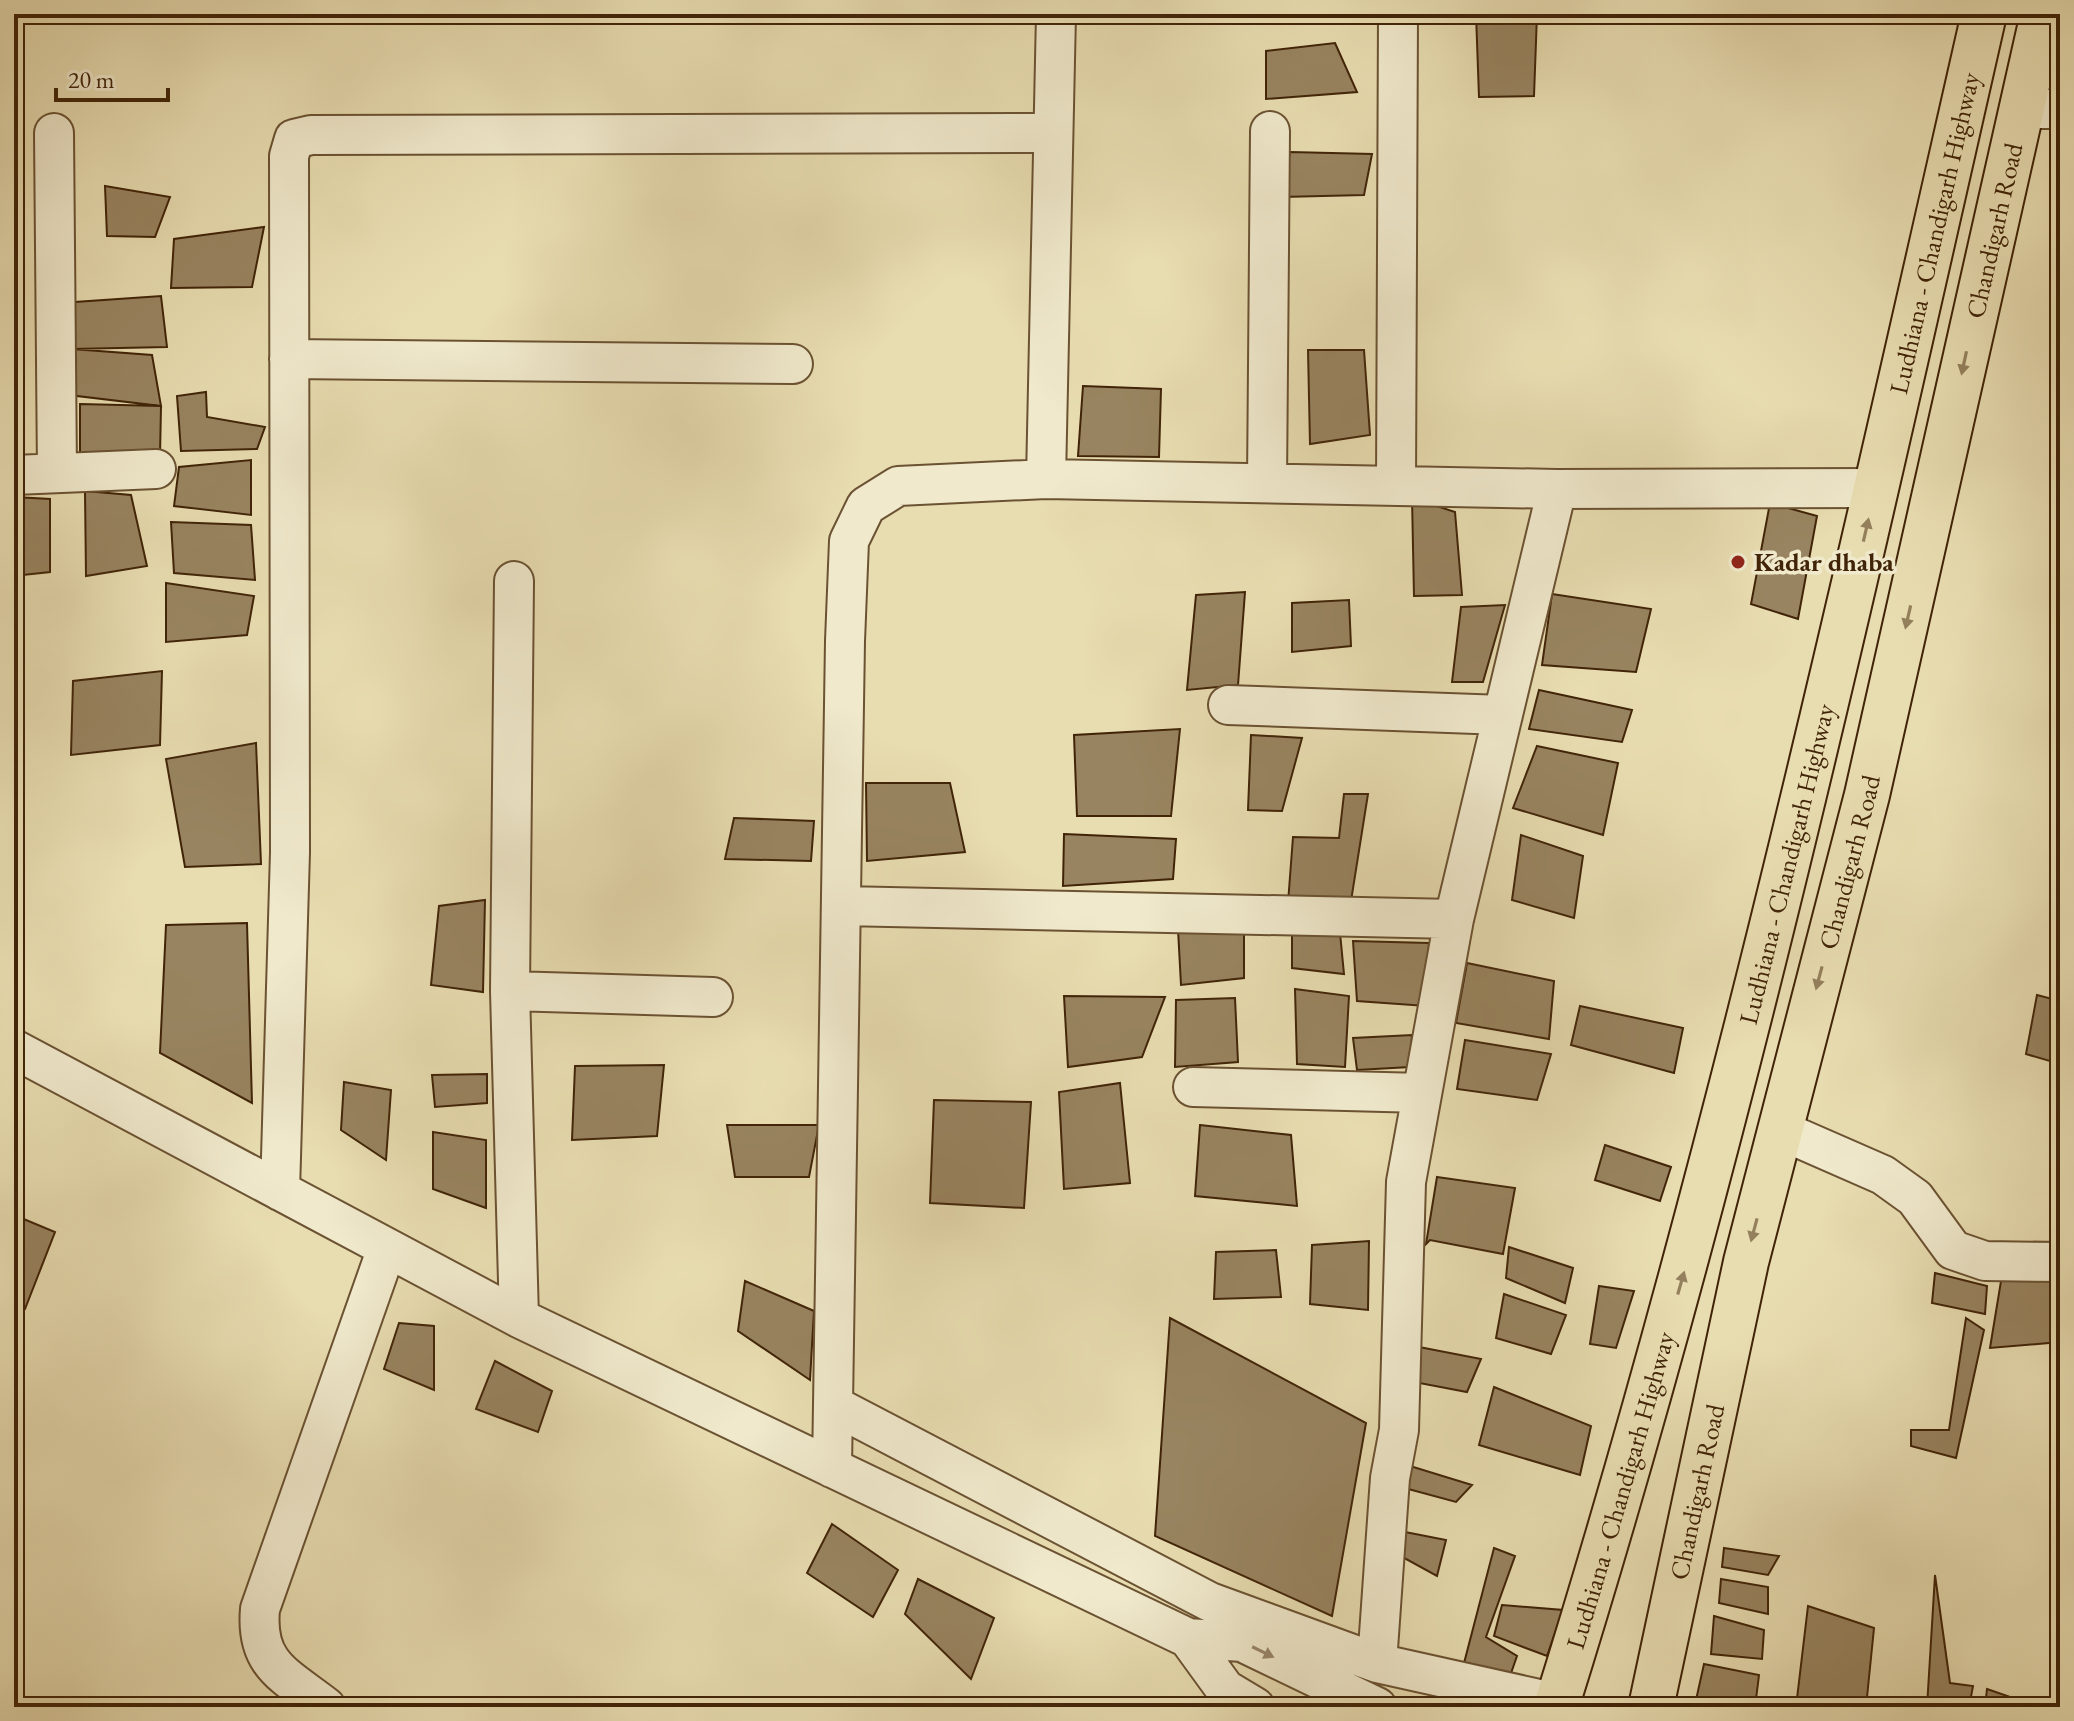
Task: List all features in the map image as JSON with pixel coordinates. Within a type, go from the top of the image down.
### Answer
[{"type":"main road","name":"Ludhiana - Chandigarh Highway","points":[[1557,1705],[1693,1240],[1799,825],[1984,14]]},
{"type":"main road","name":"Chandigarh Road","points":[[1651,1707],[1746,1262],[2040,109],[2043,14]]},
{"type":"street","points":[[1046,479],[1056,14]]},
{"type":"street","points":[[1396,486],[1398,14]]},
{"type":"street","points":[[1267,483],[1270,131]]},
{"type":"street","points":[[54,133],[57,473]]},
{"type":"street","points":[[280,1191],[290,852],[289,156],[294,139],[311,135],[538,133],[1053,133]]},
{"type":"street","points":[[289,359],[793,364]]},
{"type":"street","points":[[14,475],[156,469]]},
{"type":"street","points":[[832,1468],[845,641],[849,541],[866,506],[898,486],[1046,479],[1557,489],[1876,488]]},
{"type":"street","points":[[1377,1663],[1390,1478],[1399,1430],[1406,1182],[1454,919],[1557,489]]},
{"type":"street","points":[[514,581],[510,991],[519,1318]]},
{"type":"street","points":[[1228,705],[1503,715]]},
{"type":"street","points":[[842,906],[1454,919]]},
{"type":"street","points":[[510,991],[713,997]]},
{"type":"street","points":[[14,1049],[519,1318],[1188,1638],[1242,1642],[1377,1707]]},
{"type":"street","points":[[1193,1087],[1422,1093]]},
{"type":"street","points":[[1780,1130],[1883,1175],[1915,1198],[1953,1250],[1985,1261],[2060,1262]]},
{"type":"street","points":[[326,1707],[268,1661],[257,1637],[260,1609],[387,1248]]},
{"type":"street","points":[[835,1406],[1210,1602],[1377,1663],[1557,1705]]},
{"type":"street","points":[[1188,1638],[1225,1689],[1255,1707]]},
{"type":"building","points":[[1270,14],[1351,14],[1351,20],[1270,23]]},
{"type":"building","points":[[1476,14],[1537,14],[1534,96],[1479,97]]},
{"type":"building","points":[[1335,43],[1357,92],[1266,99],[1266,51]]},
{"type":"building","points":[[1290,152],[1372,154],[1364,195],[1282,197]]},
{"type":"building","points":[[105,186],[170,197],[155,237],[107,236]]},
{"type":"building","points":[[264,227],[252,287],[171,288],[174,239]]},
{"type":"building","points":[[161,296],[167,347],[72,349],[75,302]]},
{"type":"building","points":[[72,349],[152,355],[161,406],[69,395]]},
{"type":"building","points":[[1308,350],[1364,350],[1370,435],[1310,444]]},
{"type":"building","points":[[1083,386],[1161,389],[1159,457],[1078,456]]},
{"type":"building","points":[[206,392],[207,417],[265,427],[257,449],[181,451],[177,396]]},
{"type":"building","points":[[80,404],[161,406],[160,456],[80,456]]},
{"type":"building","points":[[251,460],[251,515],[174,506],[179,467]]},
{"type":"building","points":[[85,491],[131,495],[147,566],[86,576]]},
{"type":"building","points":[[14,497],[50,499],[50,572],[14,576]]},
{"type":"building","points":[[1412,498],[1455,512],[1462,595],[1414,596]]},
{"type":"building","points":[[1770,503],[1817,516],[1798,619],[1751,604]]},
{"type":"building","points":[[171,522],[251,525],[255,580],[174,573]]},
{"type":"building","points":[[166,583],[254,596],[247,635],[166,642]]},
{"type":"building","points":[[1245,592],[1238,685],[1187,690],[1196,595]]},
{"type":"building","points":[[1552,594],[1651,609],[1636,672],[1542,665]]},
{"type":"building","points":[[1349,600],[1351,646],[1292,652],[1292,603]]},
{"type":"building","points":[[1505,605],[1483,682],[1452,682],[1461,607]]},
{"type":"building","points":[[162,671],[160,745],[71,755],[73,681]]},
{"type":"building","points":[[1539,690],[1632,710],[1622,742],[1529,729]]},
{"type":"building","points":[[1180,729],[1171,816],[1077,816],[1074,735]]},
{"type":"building","points":[[1251,735],[1302,738],[1282,811],[1248,810]]},
{"type":"building","points":[[256,743],[261,864],[185,867],[166,759]]},
{"type":"building","points":[[1537,746],[1618,763],[1603,835],[1513,808]]},
{"type":"building","points":[[866,783],[950,783],[965,852],[867,861]]},
{"type":"building","points":[[1344,794],[1368,794],[1351,901],[1288,903],[1293,837],[1339,838]]},
{"type":"building","points":[[734,818],[814,821],[811,861],[725,859]]},
{"type":"building","points":[[1064,834],[1176,839],[1173,879],[1063,886]]},
{"type":"building","points":[[1521,835],[1583,856],[1574,918],[1512,900]]},
{"type":"building","points":[[485,900],[483,992],[431,985],[439,906]]},
{"type":"building","points":[[247,923],[252,1103],[160,1053],[166,925]]},
{"type":"building","points":[[1178,929],[1244,930],[1244,978],[1181,985]]},
{"type":"building","points":[[1292,931],[1340,933],[1344,974],[1292,968]]},
{"type":"building","points":[[1353,941],[1429,943],[1426,1006],[1357,1001]]},
{"type":"building","points":[[1467,963],[1554,981],[1549,1039],[1456,1023]]},
{"type":"building","points":[[1295,989],[1349,996],[1345,1067],[1297,1064]]},
{"type":"building","points":[[2037,995],[2060,1001],[2060,1064],[2026,1054]]},
{"type":"building","points":[[1064,996],[1165,997],[1142,1057],[1068,1067]]},
{"type":"building","points":[[1235,998],[1238,1062],[1175,1067],[1176,1000]]},
{"type":"building","points":[[1580,1006],[1683,1028],[1674,1073],[1571,1045]]},
{"type":"building","points":[[1412,1035],[1410,1067],[1357,1070],[1353,1038]]},
{"type":"building","points":[[1465,1040],[1551,1054],[1537,1100],[1457,1089]]},
{"type":"building","points":[[664,1065],[657,1136],[572,1140],[575,1066]]},
{"type":"building","points":[[487,1074],[487,1103],[435,1107],[432,1075]]},
{"type":"building","points":[[344,1082],[391,1090],[386,1160],[341,1130]]},
{"type":"building","points":[[1120,1083],[1130,1183],[1064,1189],[1059,1092]]},
{"type":"building","points":[[934,1100],[1031,1102],[1024,1208],[930,1203]]},
{"type":"building","points":[[727,1125],[819,1125],[809,1177],[735,1177]]},
{"type":"building","points":[[1200,1125],[1291,1135],[1297,1206],[1195,1196]]},
{"type":"building","points":[[433,1132],[486,1140],[486,1208],[433,1189]]},
{"type":"building","points":[[1605,1145],[1671,1167],[1660,1201],[1595,1180]]},
{"type":"building","points":[[1437,1177],[1515,1188],[1503,1254],[1430,1240],[1426,1244]]},
{"type":"building","points":[[14,1215],[55,1232],[25,1309],[14,1304]]},
{"type":"building","points":[[1369,1241],[1368,1310],[1310,1304],[1312,1245]]},
{"type":"building","points":[[1509,1247],[1573,1268],[1565,1303],[1506,1278]]},
{"type":"building","points":[[1276,1250],[1281,1297],[1214,1299],[1216,1252]]},
{"type":"building","points":[[2003,1269],[2060,1272],[2060,1342],[1990,1348]]},
{"type":"building","points":[[1935,1273],[1987,1286],[1985,1314],[1932,1303]]},
{"type":"building","points":[[745,1281],[814,1311],[810,1380],[738,1331]]},
{"type":"building","points":[[1599,1286],[1634,1291],[1616,1348],[1590,1344]]},
{"type":"building","points":[[1504,1294],[1566,1315],[1551,1354],[1496,1338]]},
{"type":"building","points":[[1170,1318],[1366,1423],[1332,1616],[1155,1536]]},
{"type":"building","points":[[1966,1318],[1984,1330],[1956,1458],[1911,1446],[1911,1430],[1949,1430]]},
{"type":"building","points":[[399,1323],[434,1326],[434,1390],[384,1369]]},
{"type":"building","points":[[1414,1346],[1481,1359],[1467,1392],[1414,1382]]},
{"type":"building","points":[[495,1361],[552,1391],[538,1432],[476,1409]]},
{"type":"building","points":[[1494,1387],[1591,1426],[1580,1475],[1479,1445]]},
{"type":"building","points":[[1410,1466],[1472,1485],[1456,1502],[1401,1487]]},
{"type":"building","points":[[832,1524],[898,1570],[873,1617],[807,1573]]},
{"type":"building","points":[[1400,1531],[1446,1540],[1437,1576],[1395,1553]]},
{"type":"building","points":[[1494,1548],[1515,1556],[1486,1637],[1517,1656],[1510,1676],[1463,1667]]},
{"type":"building","points":[[1724,1548],[1779,1556],[1768,1575],[1722,1567]]},
{"type":"building","points":[[1935,1575],[1950,1683],[1973,1686],[1969,1707],[1927,1707]]},
{"type":"building","points":[[918,1579],[994,1618],[971,1679],[905,1614]]},
{"type":"building","points":[[1721,1579],[1768,1587],[1768,1614],[1719,1603]]},
{"type":"building","points":[[1502,1605],[1563,1610],[1547,1656],[1494,1636]]},
{"type":"building","points":[[1808,1606],[1874,1628],[1866,1707],[1796,1707]]},
{"type":"building","points":[[1714,1616],[1764,1630],[1762,1659],[1711,1654]]},
{"type":"building","points":[[1704,1664],[1759,1675],[1755,1707],[1715,1707],[1696,1700]]},
{"type":"building","points":[[1987,1689],[2039,1707],[1985,1707]]},
{"type":"place","name":"Kadar dhaba","points":[[1738,562]]}]
